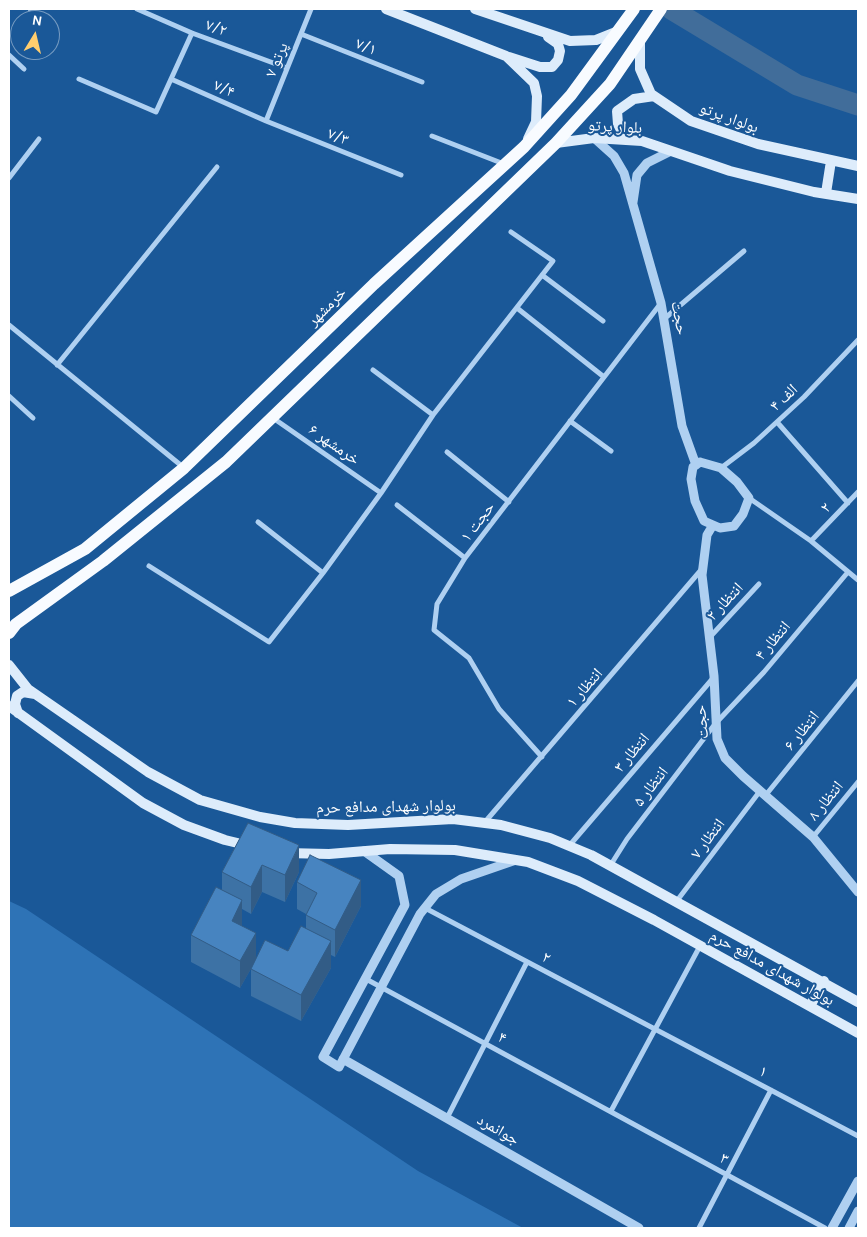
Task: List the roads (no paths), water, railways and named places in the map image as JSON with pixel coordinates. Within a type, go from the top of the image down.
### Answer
[{"type":"main road","points":[[386,9],[506,56],[540,67],[556,64],[560,56],[558,44],[530,28]]},
{"type":"main road","points":[[475,9],[570,40],[596,40],[617,32]]},
{"type":"main road","name":"خرمشهر","points":[[9,591],[85,549],[184,468],[378,280],[524,147],[572,95],[634,9]]},
{"type":"main road","points":[[9,633],[30,614],[103,561],[218,468],[272,417],[395,296],[556,143],[610,84],[659,12]]},
{"type":"main road","name":"بولوار پرتو","points":[[640,40],[640,69],[654,96],[691,121],[758,144],[858,166]]},
{"type":"main road","points":[[506,56],[534,83],[537,96],[536,122],[524,147]]},
{"type":"main road","points":[[626,140],[618,124],[617,111],[634,99],[654,96]]},
{"type":"main road","name":"بلوار پرتو","points":[[556,143],[594,138],[642,141],[671,151]]},
{"type":"main road","points":[[671,151],[730,171],[858,199]]},
{"type":"main road","points":[[826,193],[831,161]]},
{"type":"main road","points":[[378,280],[395,296]]},
{"type":"main road","points":[[9,618],[16,619],[30,614]]},
{"type":"main road","name":"بولوار شهدای مدافع حرم","points":[[9,665],[16,677],[36,694],[173,787],[229,810],[260,817],[322,825],[429,819],[485,822],[530,832],[569,846],[610,866],[824,981],[858,1002]]},
{"type":"main road","points":[[18,713],[15,704],[20,694],[27,692],[36,694]]},
{"type":"main road","points":[[9,706],[143,803],[184,825],[225,840],[258,848]]},
{"type":"main road","name":"بولوار شهدای مدافع حرم","points":[[275,852],[329,854],[390,849],[455,850],[518,860],[578,881],[858,1033]]},
{"type":"main road","points":[[810,1006],[824,981]]},
{"type":"street","name":"۷/۲","points":[[137,9],[192,33],[287,68]]},
{"type":"street","name":"پرتو ۷","points":[[266,121],[311,9]]},
{"type":"street","points":[[79,79],[156,112],[192,33]]},
{"type":"street","name":"۷/۱","points":[[301,34],[422,82]]},
{"type":"street","points":[[9,55],[24,69]]},
{"type":"street","name":"۷/۴","points":[[171,79],[266,121]]},
{"type":"street","name":"۷/۳","points":[[266,121],[400,176]]},
{"type":"street","points":[[432,136],[506,165]]},
{"type":"street","name":"حجت","points":[[594,138],[614,156],[624,173],[661,303],[682,426],[696,465]]},
{"type":"street","points":[[9,178],[39,139]]},
{"type":"street","points":[[633,207],[637,175],[647,163],[671,151]]},
{"type":"street","points":[[57,365],[217,166]]},
{"type":"street","points":[[149,566],[269,642],[324,573],[433,415],[553,261],[511,232]]},
{"type":"street","points":[[664,319],[744,251]]},
{"type":"street","points":[[542,275],[603,321]]},
{"type":"street","name":"حجت ۱","points":[[542,757],[500,709],[469,658],[434,630],[437,604],[465,558],[661,303]]},
{"type":"street","points":[[517,308],[604,377]]},
{"type":"street","points":[[9,325],[184,468]]},
{"type":"street","name":"۴ الف","points":[[720,468],[804,398],[858,340]]},
{"type":"street","points":[[373,370],[433,415]]},
{"type":"street","points":[[9,396],[33,418]]},
{"type":"street","name":"خرمشهر ۶","points":[[272,417],[381,493]]},
{"type":"street","points":[[570,422],[611,451]]},
{"type":"street","points":[[777,422],[848,503]]},
{"type":"street","points":[[447,452],[509,502]]},
{"type":"street","points":[[748,498],[743,514],[734,526],[720,528],[704,521],[695,501],[691,479],[693,467],[700,462],[720,468],[737,482],[748,498],[811,541],[858,580]]},
{"type":"street","name":"۲","points":[[811,541],[858,492]]},
{"type":"street","points":[[397,505],[465,558]]},
{"type":"street","points":[[258,522],[324,573]]},
{"type":"street","name":"حجت","points":[[713,525],[707,535],[703,569],[714,676],[717,739],[725,758],[813,837],[858,892]]},
{"type":"street","name":"انتظار ۱","points":[[485,822],[703,569]]},
{"type":"street","name":"انتظار ۴","points":[[715,724],[764,672],[848,572]]},
{"type":"street","name":"انتظار ۲","points":[[710,637],[759,584]]},
{"type":"street","name":"انتظار ۳","points":[[569,846],[714,676]]},
{"type":"street","name":"انتظار ۶","points":[[763,793],[858,681]]},
{"type":"street","name":"انتظار ۵","points":[[610,866],[627,839],[715,724]]},
{"type":"street","name":"انتظار ۸","points":[[813,837],[858,782]]},
{"type":"street","name":"انتظار ۷","points":[[676,902],[763,793]]},
{"type":"street","points":[[364,851],[398,876],[405,905],[322,1057],[339,1067],[425,908],[436,894],[460,879],[518,860]]},
{"type":"street","name":"۲","points":[[425,908],[655,1029]]},
{"type":"street","points":[[611,1111],[700,946]]},
{"type":"street","points":[[447,1118],[527,962]]},
{"type":"street","name":"۴","points":[[366,979],[611,1111]]},
{"type":"street","name":"۱","points":[[655,1029],[858,1136]]},
{"type":"street","name":"جوانمرد","points":[[343,1058],[639,1228]]},
{"type":"street","points":[[698,1228],[728,1175],[771,1090]]},
{"type":"street","name":"۳","points":[[611,1111],[825,1228]]},
{"type":"street","points":[[832,1228],[858,1181]]},
{"type":"street","points":[[849,1228],[858,1211]]},
{"type":"waterway","points":[[671,9],[797,85],[858,105]]}]
